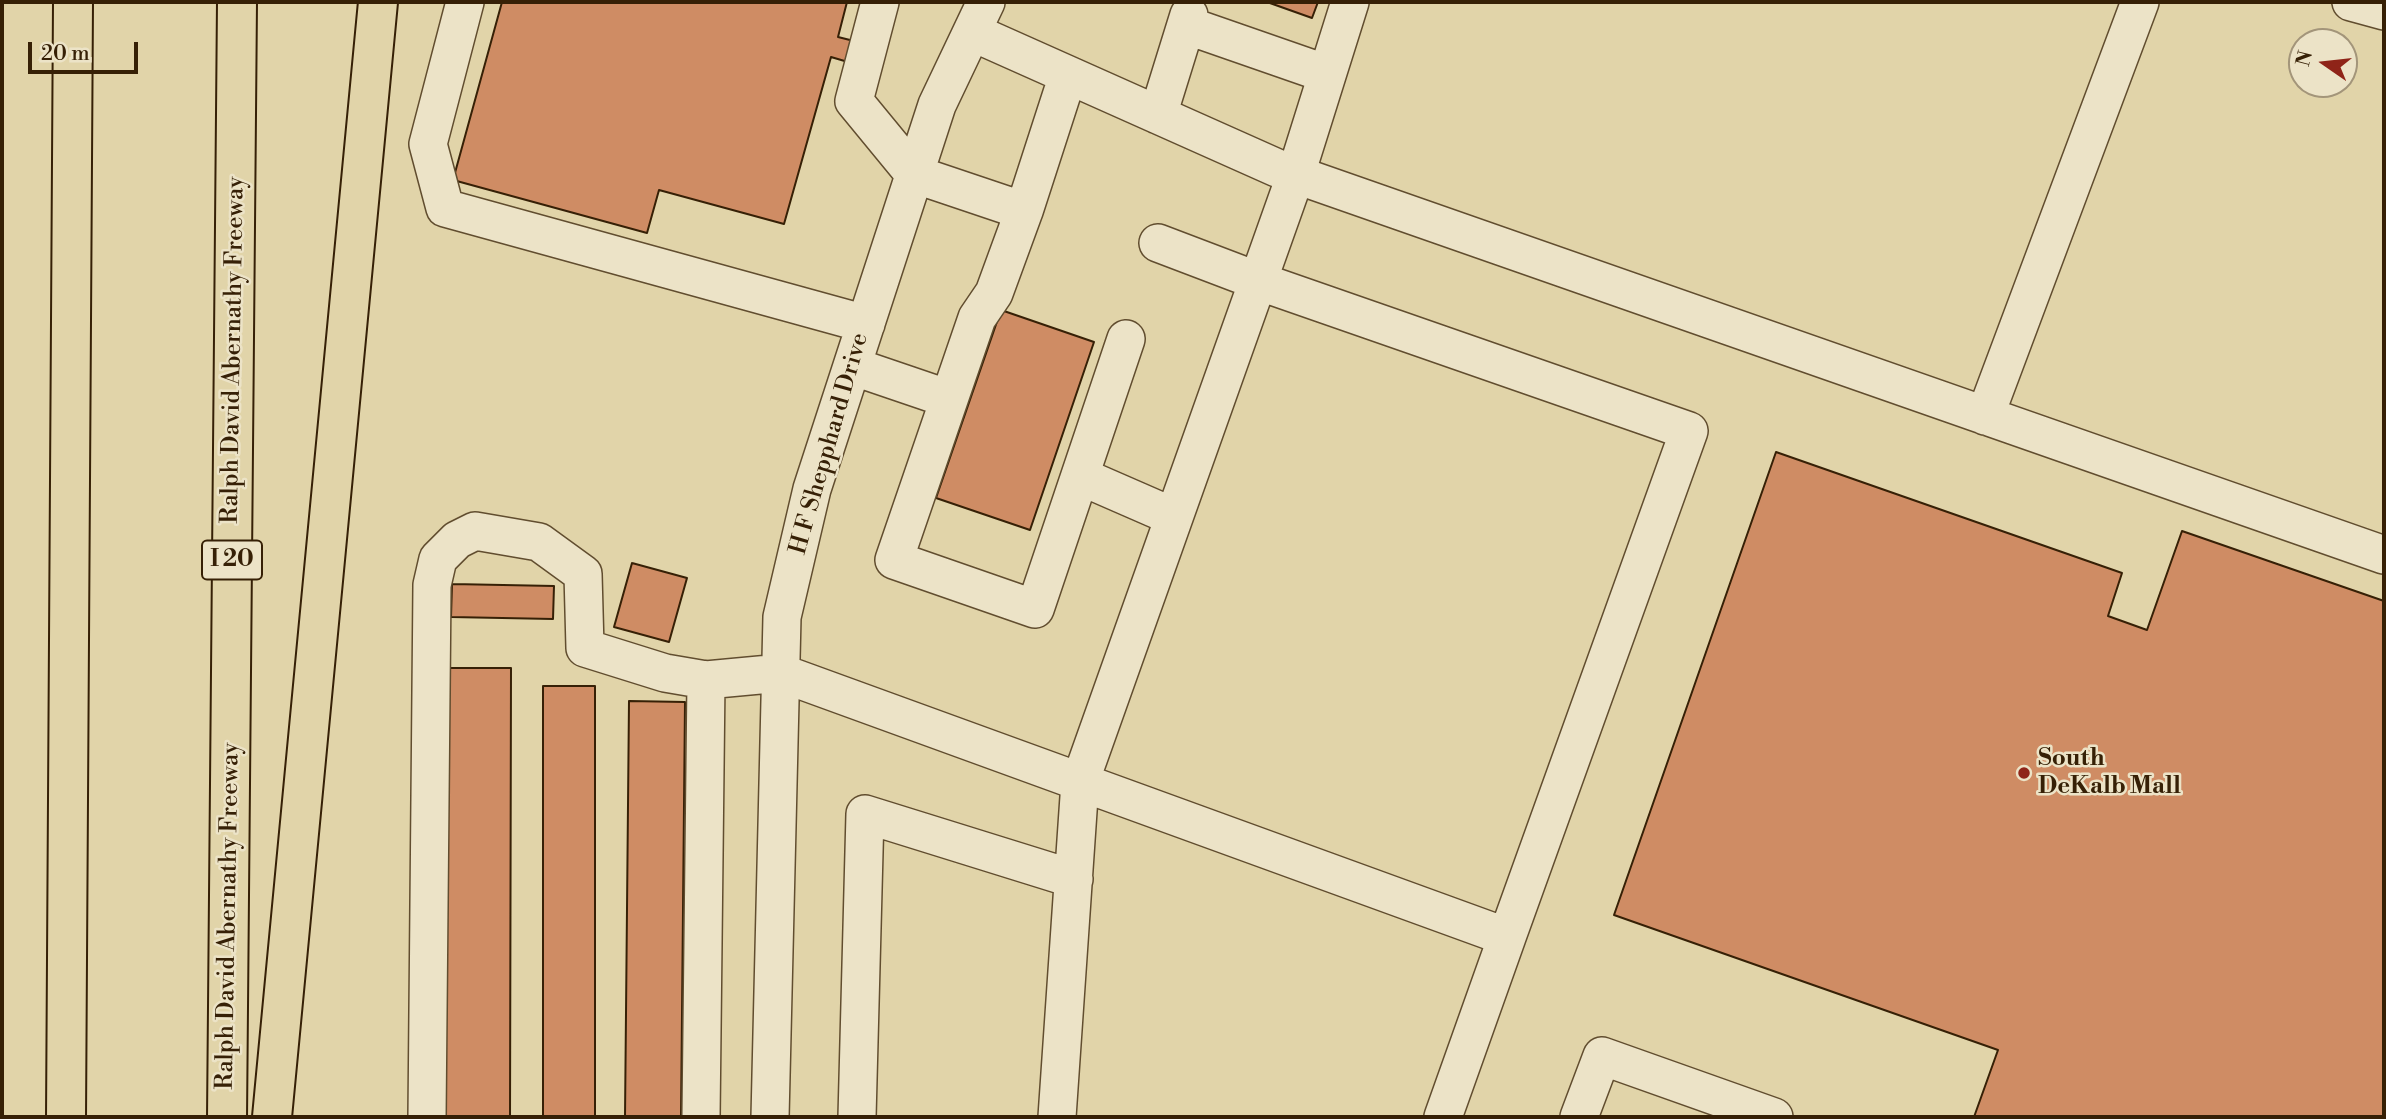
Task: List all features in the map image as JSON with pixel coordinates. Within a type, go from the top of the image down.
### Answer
[{"type":"highway","points":[[66,1117],[73,2]]},
{"type":"highway","name":"Ralph David Abernathy Freeway","points":[[227,1117],[237,2]]},
{"type":"highway","points":[[272,1117],[378,2]]},
{"type":"street","points":[[465,2],[428,144],[445,208],[866,324]]},
{"type":"street","points":[[880,2],[855,101],[914,174],[1024,211]]},
{"type":"street","points":[[1058,1117],[1080,782],[1296,174],[1350,2]]},
{"type":"street","points":[[1985,416],[2140,2]]},
{"type":"street","points":[[2351,2],[2384,11]]},
{"type":"street","points":[[979,17],[1068,75],[1296,174],[2384,555]]},
{"type":"street","name":"H F Shepphard Drive","points":[[770,1117],[782,617],[812,489],[914,174],[937,105],[979,17]]},
{"type":"street","points":[[1158,115],[1188,20],[1327,74]]},
{"type":"street","points":[[1068,75],[1024,211],[994,293],[977,318],[894,560],[1035,609],[1126,339]]},
{"type":"street","points":[[1158,243],[1258,281],[1689,431],[1443,1117]]},
{"type":"street","points":[[852,366],[949,399]]},
{"type":"street","points":[[1080,476],[1174,517]]},
{"type":"street","points":[[427,1117],[432,586],[438,559],[457,540],[475,531],[538,542],[583,574],[585,648],[665,673],[706,680],[781,673],[1507,937]]},
{"type":"street","points":[[701,1117],[706,680]]},
{"type":"street","points":[[857,1117],[865,814],[1073,879]]},
{"type":"street","points":[[1579,1117],[1602,1056],[1774,1117]]},
{"type":"building","points":[[502,2],[847,2],[838,37],[854,41],[848,62],[831,57],[784,224],[659,190],[647,233],[453,180]]},
{"type":"building","points":[[1267,2],[1318,2],[1312,18]]},
{"type":"building","points":[[1001,310],[1094,342],[1030,530],[936,498]]},
{"type":"building","name":"South DeKalb Mall","points":[[1776,452],[2122,573],[2108,616],[2147,630],[2182,531],[2384,601],[2384,1117],[1974,1117],[1998,1050],[1614,915]]},
{"type":"building","points":[[632,563],[687,578],[669,642],[614,627]]},
{"type":"building","points":[[452,584],[554,586],[553,619],[451,617]]},
{"type":"building","points":[[444,668],[511,668],[510,1117],[444,1117]]},
{"type":"building","points":[[543,686],[595,686],[595,1117],[543,1117]]},
{"type":"building","points":[[629,701],[685,702],[681,1117],[625,1117]]},
{"type":"place","name":"South DeKalb Mall","points":[[2024,773]]}]
